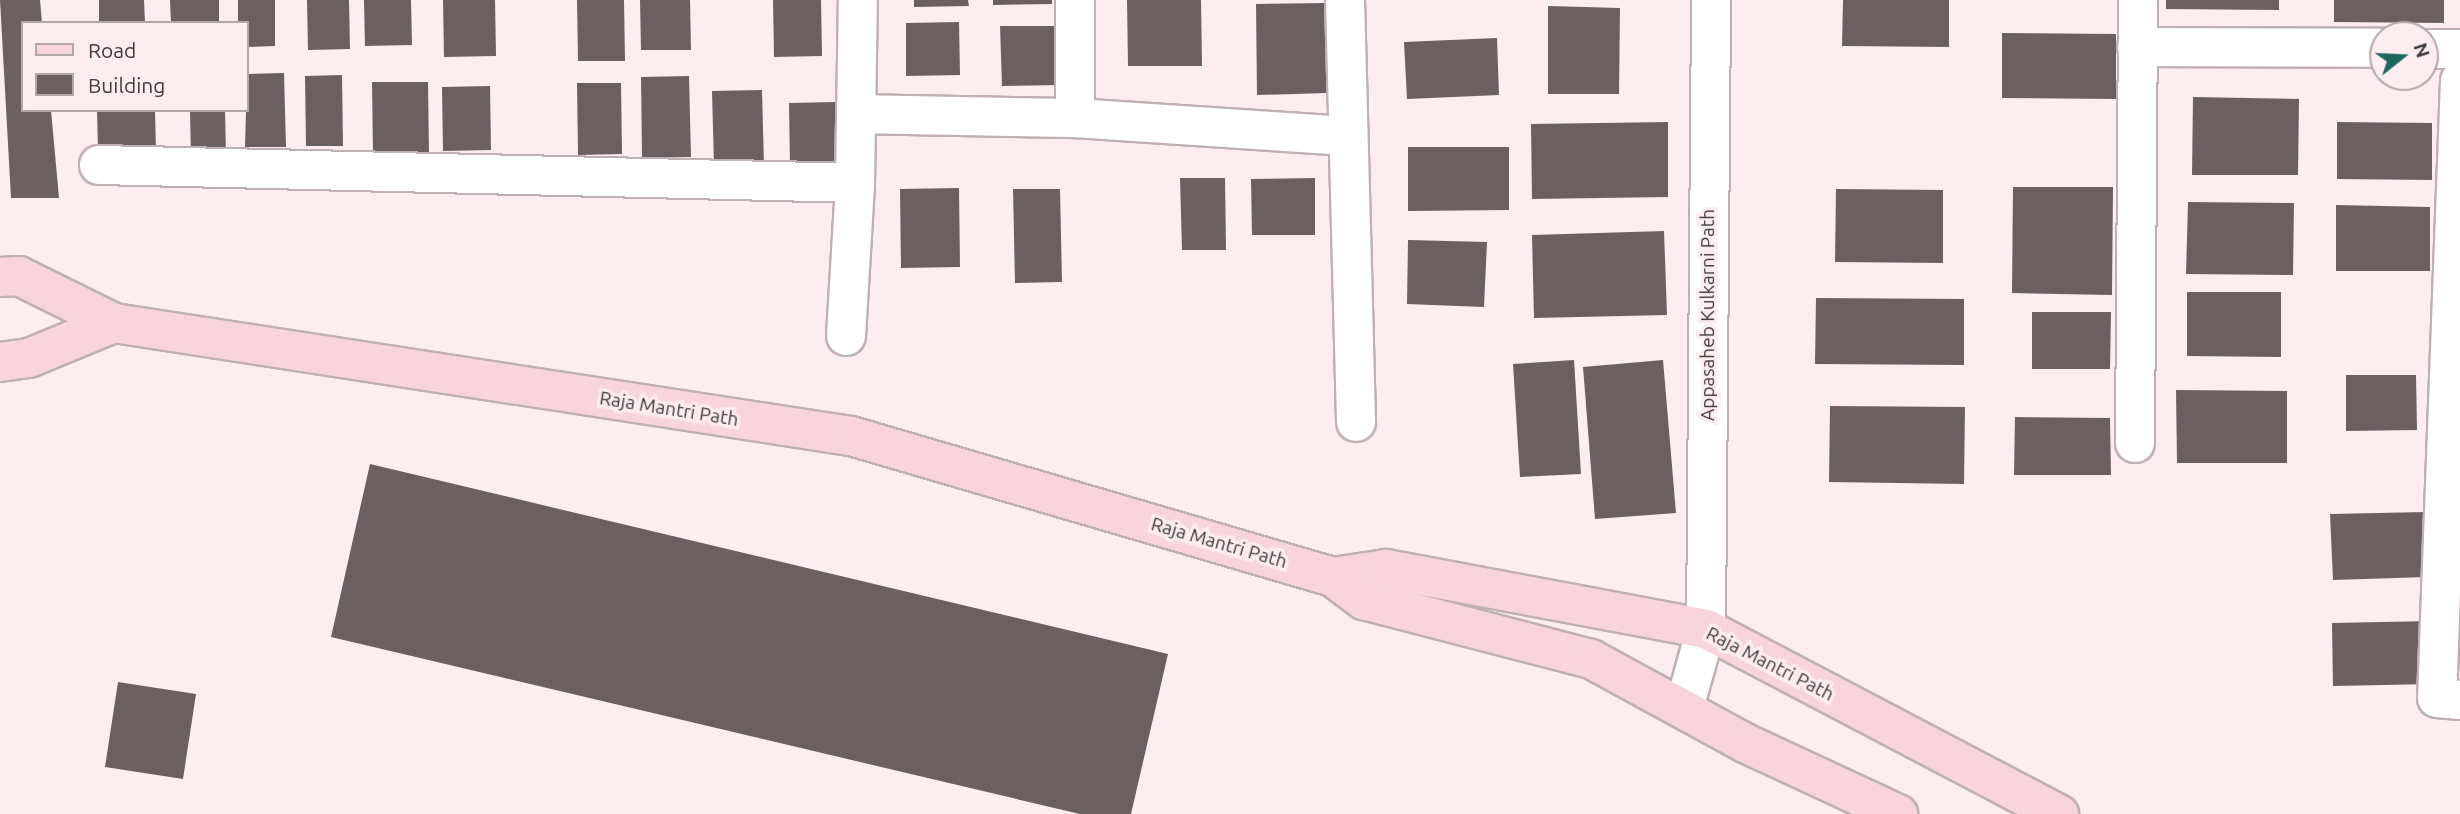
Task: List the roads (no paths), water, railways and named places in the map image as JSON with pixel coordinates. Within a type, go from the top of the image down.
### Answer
[{"type":"main road","name":"Raja Mantri Path","points":[[0,277],[19,276],[114,323],[851,436],[1333,577],[1364,600],[1591,659],[1745,743],[1898,814]]},
{"type":"main road","points":[[0,362],[29,358],[114,323]]},
{"type":"main road","name":"Raja Mantri Path","points":[[1333,577],[1386,569],[1706,629],[2059,814]]},
{"type":"street","points":[[846,336],[855,183],[858,0]]},
{"type":"street","points":[[1075,0],[1075,118]]},
{"type":"street","points":[[1345,0],[1346,135],[1356,422]]},
{"type":"street","name":"Appasaheb Kulkarni Path","points":[[1684,708],[1706,629],[1711,0]]},
{"type":"street","points":[[2135,443],[2138,0]]},
{"type":"street","points":[[2137,47],[2369,48]]},
{"type":"street","points":[[2439,48],[2460,49]]},
{"type":"street","points":[[2460,81],[2437,698],[2460,700]]},
{"type":"street","points":[[857,114],[1075,118],[1346,135]]},
{"type":"street","points":[[99,165],[855,183]]}]
